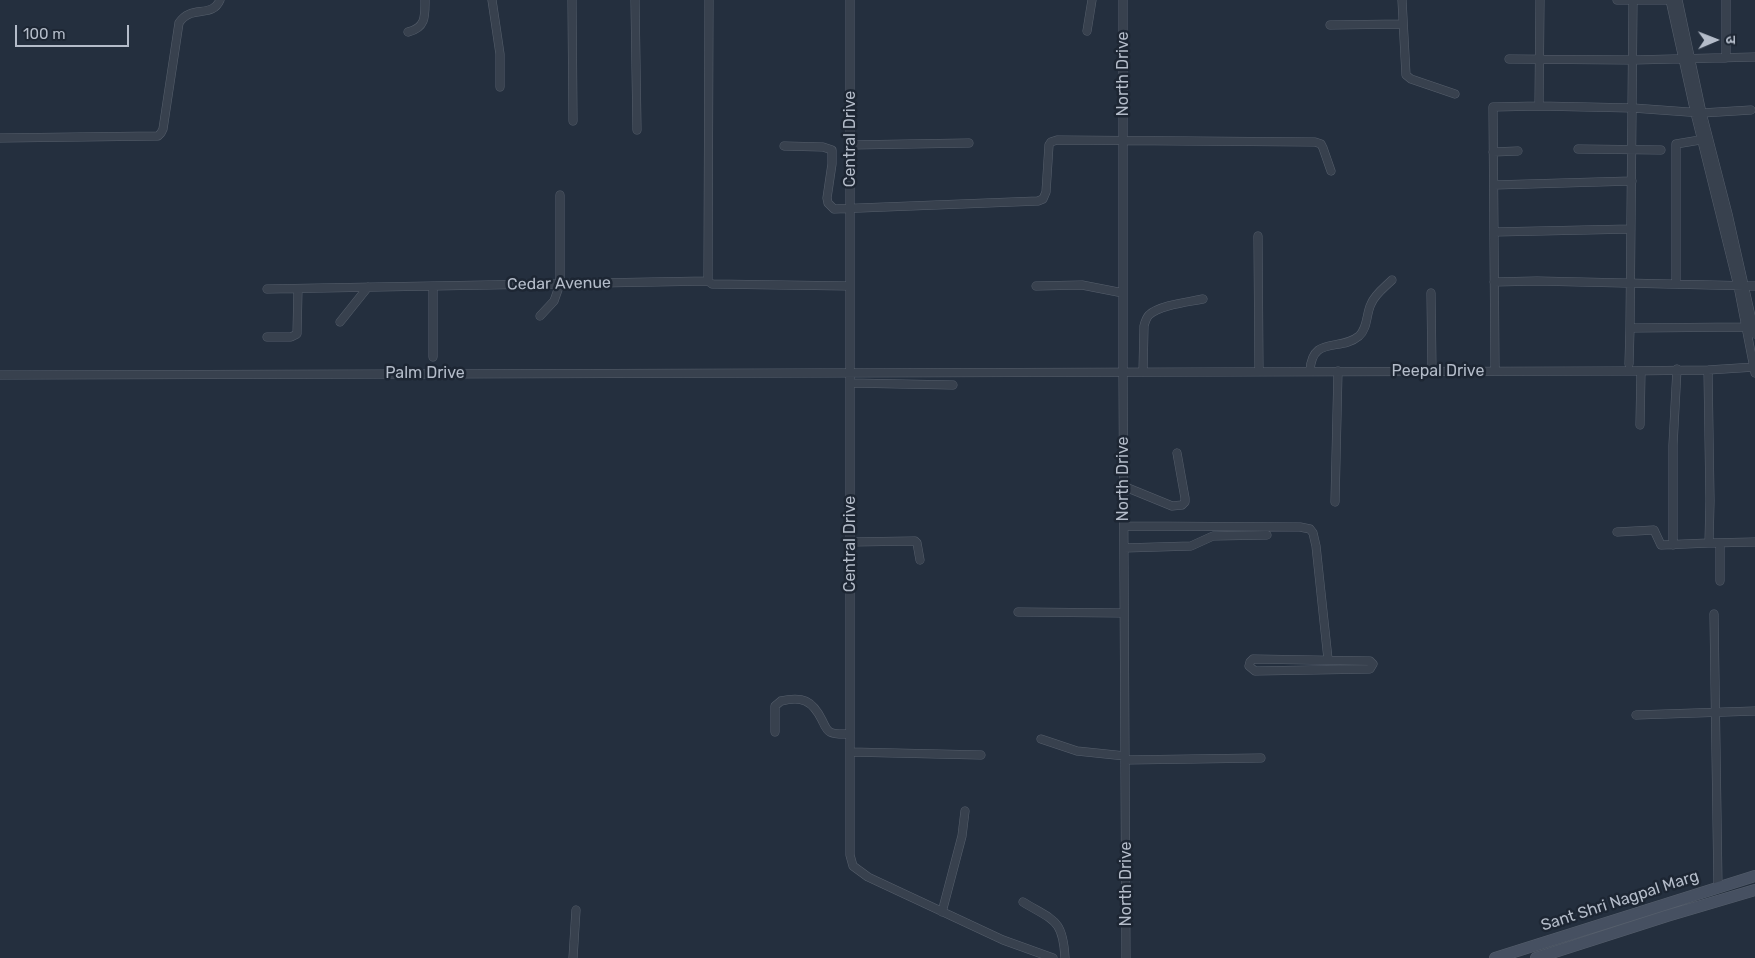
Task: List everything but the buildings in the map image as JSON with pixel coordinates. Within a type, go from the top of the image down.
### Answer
[{"type":"main road","name":"Sant Shri Nagpal Marg","points":[[1495,958],[1755,876]]},
{"type":"main road","name":"Sant Shri Nagpal Marg","points":[[1536,958],[1755,890]]},
{"type":"main road","points":[[1695,894],[1692,902],[1693,905],[1699,906]]},
{"type":"street","points":[[0,138],[158,136],[163,129],[179,23],[186,14],[211,9],[220,0]]},
{"type":"street","points":[[408,32],[423,24],[425,0]]},
{"type":"street","points":[[492,0],[500,54],[500,87]]},
{"type":"street","points":[[572,0],[573,121]]},
{"type":"street","points":[[635,0],[637,130]]},
{"type":"street","points":[[708,281],[709,0]]},
{"type":"street","name":"Central Drive","points":[[850,0],[850,855],[853,866],[868,877],[1003,940],[1053,958]]},
{"type":"street","points":[[1086,31],[1092,0]]},
{"type":"street","name":"North Drive","points":[[1123,0],[1126,958]]},
{"type":"street","points":[[1402,0],[1406,75],[1411,79],[1455,94]]},
{"type":"street","points":[[1539,106],[1540,0]]},
{"type":"street","points":[[1618,0],[1670,0],[1687,58]]},
{"type":"street","points":[[1629,364],[1633,0]]},
{"type":"street","points":[[1678,0],[1698,113],[1741,286],[1755,334]]},
{"type":"street","points":[[1726,0],[1726,58]]},
{"type":"street","points":[[1330,25],[1403,24]]},
{"type":"street","points":[[1509,59],[1633,60],[1755,57]]},
{"type":"street","points":[[1495,370],[1493,108],[1539,106],[1633,108],[1698,113],[1751,110]]},
{"type":"street","points":[[1676,284],[1676,144],[1705,139]]},
{"type":"street","points":[[784,146],[823,147],[832,150],[832,164],[827,188],[828,203],[830,208],[850,210],[1038,201],[1043,199],[1046,192],[1049,145],[1057,140],[1314,142],[1321,144],[1331,171]]},
{"type":"street","points":[[850,145],[970,143]]},
{"type":"street","points":[[1578,149],[1661,150]]},
{"type":"street","points":[[1493,152],[1518,152]]},
{"type":"street","points":[[1494,185],[1632,181]]},
{"type":"street","points":[[540,316],[554,301],[560,284],[560,194]]},
{"type":"street","points":[[1494,232],[1631,229]]},
{"type":"street","points":[[1258,236],[1259,372]]},
{"type":"street","points":[[1310,371],[1312,358],[1321,348],[1358,337],[1365,326],[1369,308],[1374,299],[1392,280]]},
{"type":"street","name":"Cedar Avenue","points":[[267,289],[708,281],[712,284],[850,286]]},
{"type":"street","points":[[1494,282],[1537,281],[1755,286]]},
{"type":"street","points":[[1036,286],[1082,285],[1123,293]]},
{"type":"street","points":[[433,357],[434,286]]},
{"type":"street","points":[[1741,286],[1746,327],[1755,369]]},
{"type":"street","points":[[340,322],[368,287]]},
{"type":"street","points":[[267,337],[296,334],[298,289]]},
{"type":"street","points":[[1431,293],[1432,371]]},
{"type":"street","points":[[1144,372],[1144,326],[1149,315],[1169,307],[1203,299]]},
{"type":"street","points":[[1630,328],[1746,327]]},
{"type":"street","points":[[1673,545],[1673,445],[1677,369]]},
{"type":"street","name":"Peepal Drive","points":[[1123,372],[1755,369]]},
{"type":"street","points":[[1640,424],[1641,370]]},
{"type":"street","points":[[1708,370],[1709,543]]},
{"type":"street","points":[[1335,502],[1338,371]]},
{"type":"street","name":"Palm Drive","points":[[0,375],[1123,372]]},
{"type":"street","points":[[850,383],[953,385]]},
{"type":"street","points":[[1124,486],[1172,506],[1182,505],[1185,502],[1185,498],[1177,453]]},
{"type":"street","points":[[1124,526],[1300,527],[1310,529],[1316,546],[1328,659]]},
{"type":"street","points":[[1617,532],[1654,530],[1660,544],[1673,545],[1755,542]]},
{"type":"street","points":[[1124,548],[1191,546],[1213,536],[1267,535]]},
{"type":"street","points":[[850,542],[915,541],[920,560]]},
{"type":"street","points":[[1720,542],[1720,581]]},
{"type":"street","points":[[1018,612],[1124,613]]},
{"type":"street","points":[[1714,614],[1718,887]]},
{"type":"street","points":[[1253,659],[1328,659],[1370,661],[1372,665],[1370,669],[1265,671],[1255,671],[1249,666],[1253,659]]},
{"type":"street","points":[[775,732],[775,706],[781,701],[796,700],[812,703],[828,731],[850,734]]},
{"type":"street","points":[[1636,714],[1755,711]]},
{"type":"street","points":[[1041,739],[1078,751],[1125,758],[1261,758]]},
{"type":"street","points":[[850,752],[981,755]]},
{"type":"street","points":[[942,912],[960,842],[965,811]]},
{"type":"street","points":[[1023,902],[1058,925],[1064,940],[1065,958]]},
{"type":"street","points":[[573,958],[576,910]]}]
